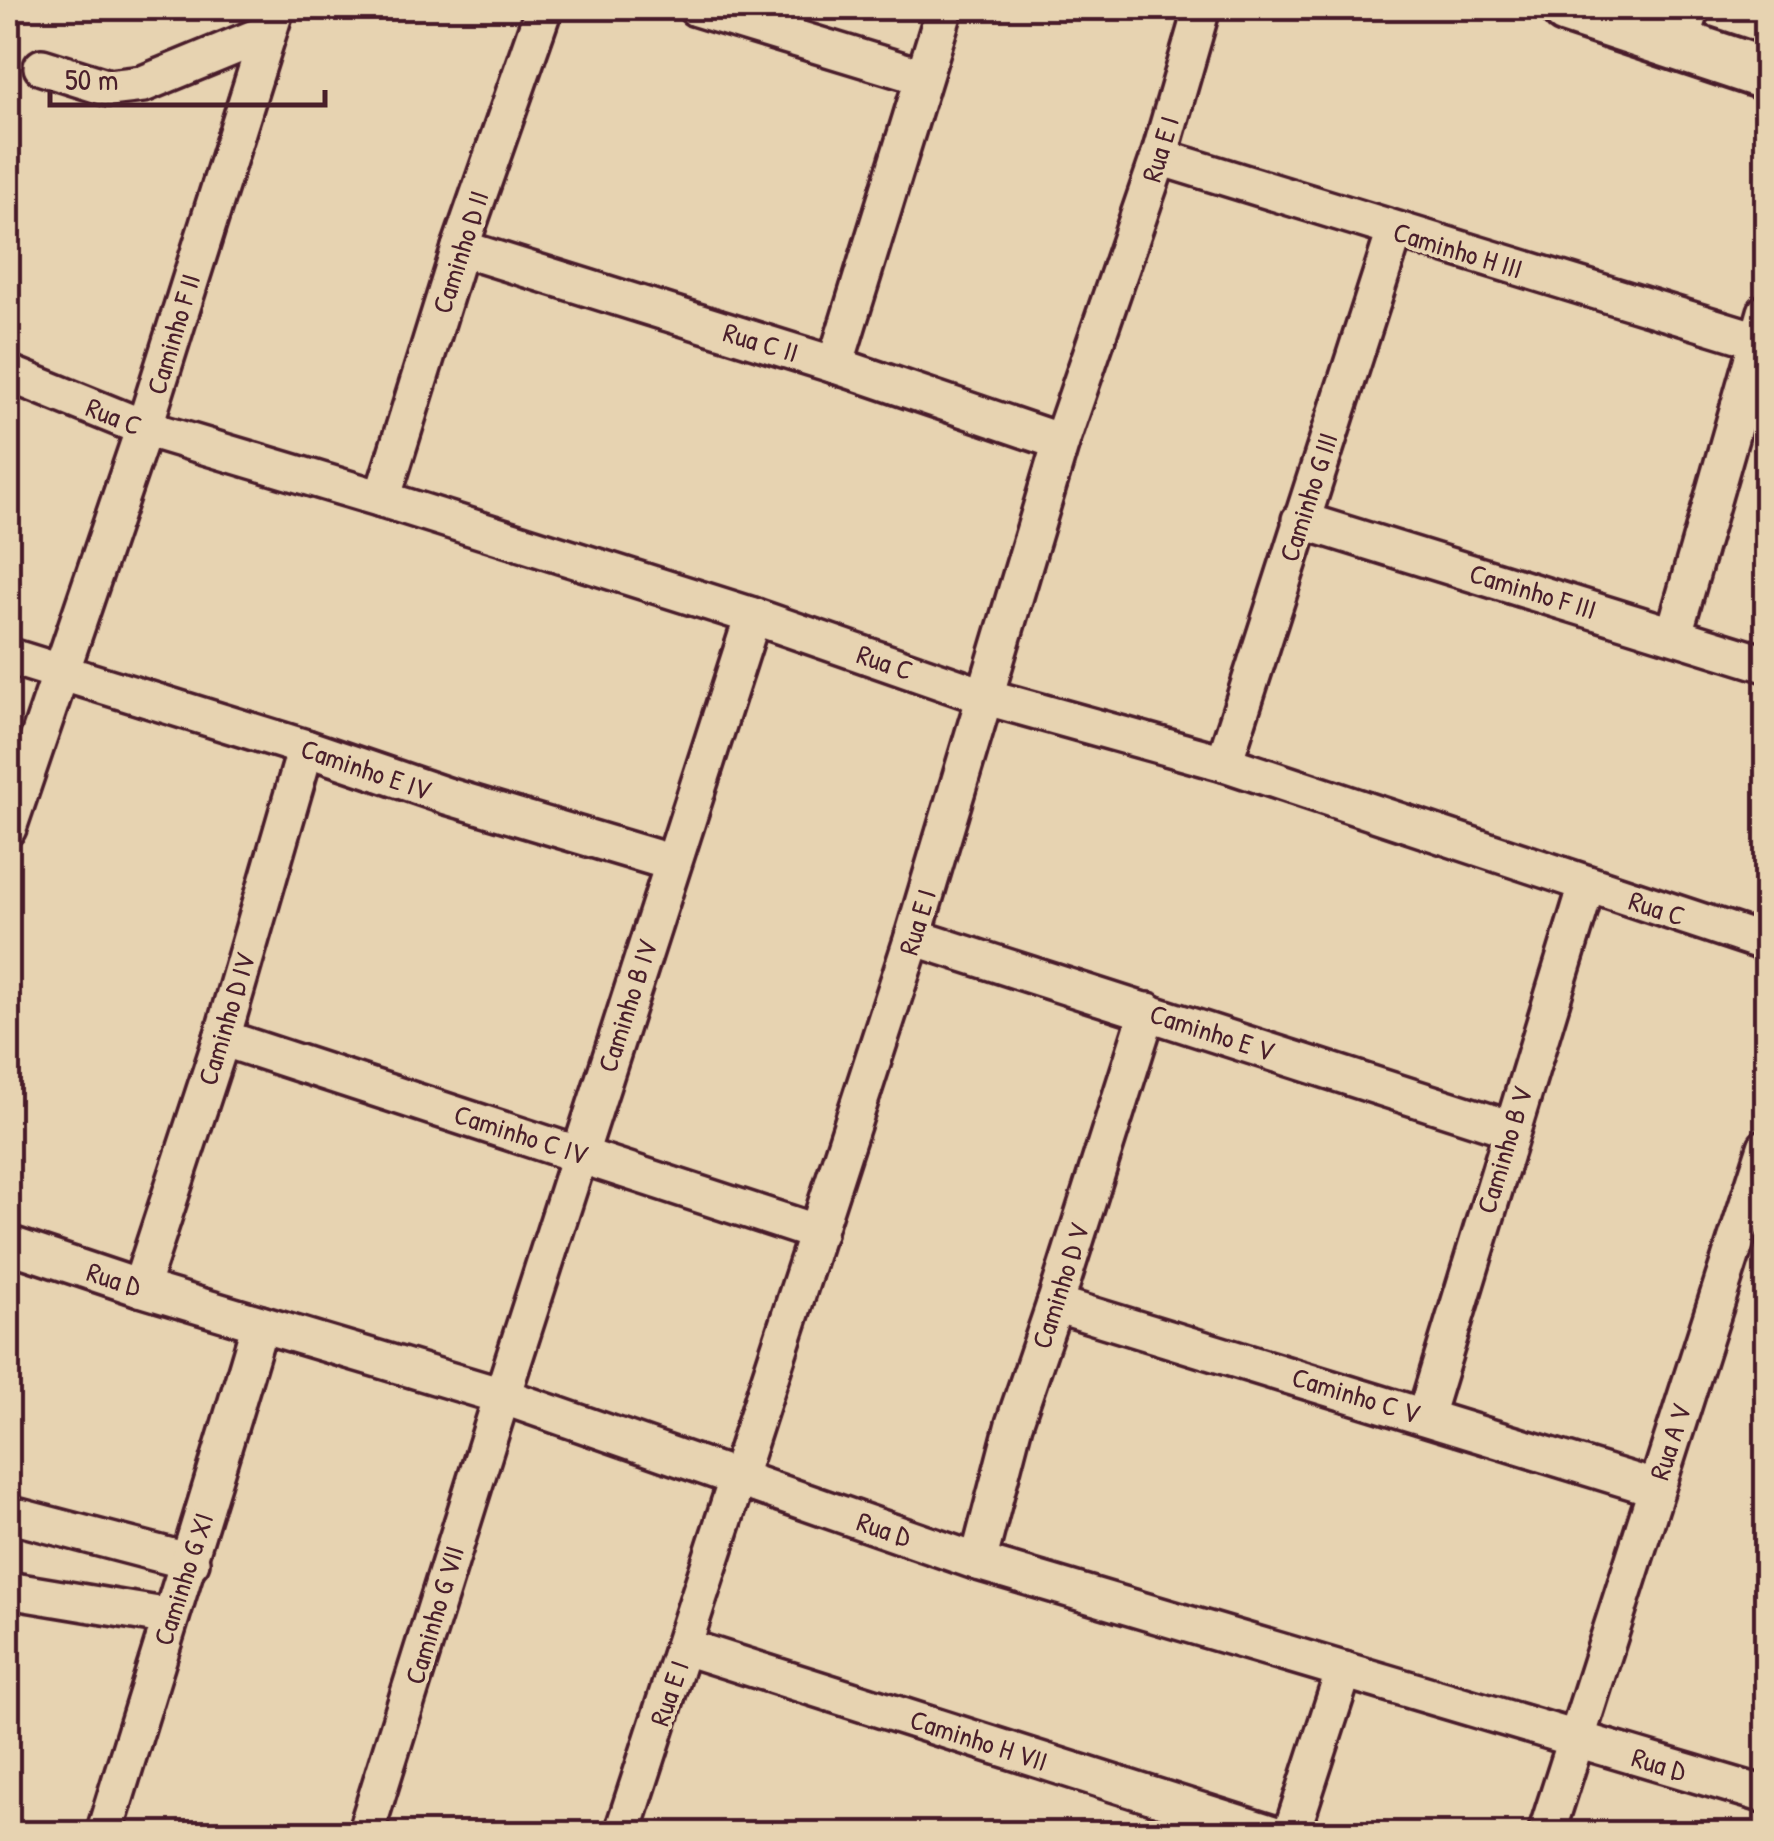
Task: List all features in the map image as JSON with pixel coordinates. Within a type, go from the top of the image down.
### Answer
[{"type":"street","name":"Caminho D II","points":[[382,498],[460,248],[544,8]]},
{"type":"street","points":[[696,8],[923,77]]},
{"type":"street","points":[[835,365],[945,8]]},
{"type":"street","name":"Rua E I","points":[[622,1834],[913,937],[1060,442],[1159,156],[1202,8]]},
{"type":"street","points":[[1567,8],[1685,26],[1766,74]]},
{"type":"street","points":[[42,67],[109,88],[143,84],[272,20]]},
{"type":"street","name":"Caminho F II","points":[[8,828],[144,428],[272,20]]},
{"type":"street","name":"Caminho H III","points":[[1159,156],[1394,231],[1762,326]]},
{"type":"street","name":"Caminho G III","points":[[1224,764],[1394,231]]},
{"type":"street","name":"Rua C II","points":[[460,248],[835,365],[1060,442]]},
{"type":"street","points":[[1674,634],[1762,326]]},
{"type":"street","name":"Rua C","points":[[8,372],[144,428],[382,498],[753,616],[983,696],[1224,764],[1766,943]]},
{"type":"street","name":"Caminho F III","points":[[1300,520],[1766,664]]},
{"type":"street","name":"Caminho B IV","points":[[502,1396],[753,616]]},
{"type":"street","name":"Caminho E IV","points":[[8,656],[673,863]]},
{"type":"street","name":"Caminho D IV","points":[[140,1288],[222,1038],[306,748]]},
{"type":"street","name":"Caminho B V","points":[[1424,1416],[1587,886]]},
{"type":"street","name":"Caminho E V","points":[[913,937],[1510,1128]]},
{"type":"street","name":"Caminho D V","points":[[978,1562],[1014,1424],[1148,1011]]},
{"type":"street","name":"Caminho C IV","points":[[222,1038],[818,1233]]},
{"type":"street","name":"Rua A V","points":[[1546,1834],[1656,1488],[1757,1211],[1766,1147]]},
{"type":"street","name":"Rua D","points":[[8,1244],[140,1288],[502,1396],[978,1562],[1766,1795]]},
{"type":"street","name":"Caminho C V","points":[[1056,1304],[1656,1488]]},
{"type":"street","name":"Caminho G XI","points":[[104,1834],[170,1616],[191,1562],[260,1324]]},
{"type":"street","name":"Caminho G VII","points":[[365,1834],[502,1396]]},
{"type":"street","points":[[8,1514],[191,1562]]},
{"type":"street","points":[[8,1590],[170,1616]]},
{"type":"street","name":"Caminho H VII","points":[[685,1648],[1274,1834]]},
{"type":"street","points":[[1291,1834],[1344,1670]]}]
